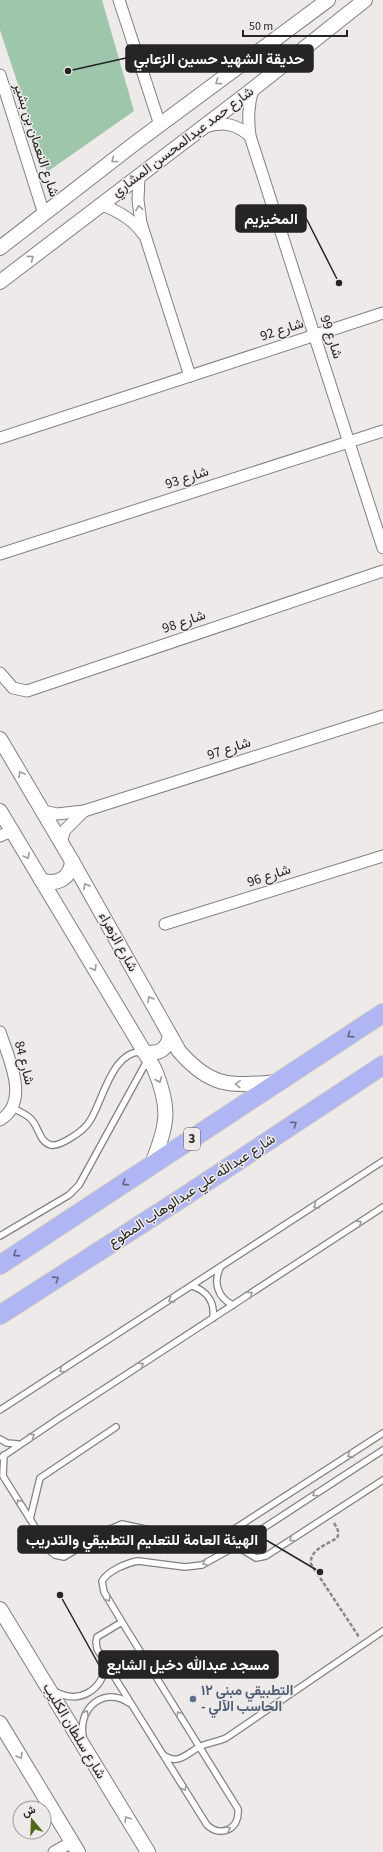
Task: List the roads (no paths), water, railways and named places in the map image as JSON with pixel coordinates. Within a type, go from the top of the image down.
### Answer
[{"type":"main road","name":"3","points":[[0,1265],[383,1013]]},
{"type":"main road","name":"شارع عبدالله علي عبدالوهاب المطوع","points":[[0,1315],[182,1198],[383,1065]]},
{"type":"street","points":[[119,0],[160,125]]},
{"type":"street","name":"شارع حمد عبدالمحسن المشاري","points":[[0,248],[160,125],[328,0]]},
{"type":"street","points":[[331,0],[331,6],[334,11],[339,14],[345,14],[350,11]]},
{"type":"street","name":"شارع حمد عبدالمحسن المشاري","points":[[0,282],[253,90],[364,0]]},
{"type":"street","points":[[302,20],[306,18],[316,20],[320,28],[316,38]]},
{"type":"street","name":"شارع النعمان بن بشير","points":[[1,79],[44,214]]},
{"type":"street","name":"شارع 99","points":[[253,90],[248,104],[250,136],[383,548]]},
{"type":"street","points":[[202,128],[215,124],[228,124],[240,128],[250,136]]},
{"type":"street","points":[[138,177],[138,200],[146,239],[190,376]]},
{"type":"street","points":[[102,205],[116,210],[137,225],[146,239]]},
{"type":"street","points":[[0,268],[9,271],[16,269]]},
{"type":"street","name":"شارع 92","points":[[0,438],[383,313]]},
{"type":"street","name":"شارع 93","points":[[0,554],[383,431]]},
{"type":"street","name":"شارع 98","points":[[0,674],[13,688],[27,691],[383,571]]},
{"type":"street","name":"شارع 97","points":[[43,811],[57,814],[84,811],[383,716]]},
{"type":"street","name":"شارع الزهراء","points":[[0,739],[72,861],[179,1051],[193,1067],[209,1078],[227,1084],[244,1085],[277,1082]]},
{"type":"street","points":[[0,811],[6,834],[42,880],[146,1056],[163,1090],[166,1109],[165,1125],[151,1167]]},
{"type":"street","name":"شارع 97","points":[[61,842],[65,830],[84,811]]},
{"type":"street","name":"شارع 96","points":[[165,924],[383,856]]},
{"type":"street","points":[[42,880],[47,882],[60,881],[69,873],[72,861]]},
{"type":"street","name":"شارع 84","points":[[0,1032],[16,1085],[16,1099],[13,1108]]},
{"type":"street","points":[[146,1056],[159,1052],[165,1048],[169,1042],[170,1035]]},
{"type":"street","points":[[0,1120],[5,1118],[13,1108]]},
{"type":"street","name":"شارع سلطان الكليب","points":[[0,1609],[148,1852]]},
{"type":"street","points":[[0,1626],[48,1686]]},
{"type":"street","points":[[0,1723],[75,1847],[54,1852]]},
{"type":"lane","points":[[0,1236],[69,1195],[79,1185],[146,1056],[135,1052],[126,1056],[117,1066],[109,1079],[91,1121],[66,1141],[52,1145],[45,1142],[31,1119],[13,1108]]},
{"type":"lane","points":[[0,1410],[383,1161]]},
{"type":"lane","points":[[383,1207],[20,1444],[2,1457],[3,1476],[50,1551],[55,1555],[64,1557],[108,1530],[122,1524],[206,1542],[222,1537],[383,1433]]},
{"type":"lane","points":[[220,1268],[216,1278],[217,1287],[224,1300],[233,1305]]},
{"type":"lane","points":[[192,1286],[202,1290],[209,1298],[213,1307],[213,1318]]},
{"type":"lane","points":[[30,1519],[40,1478],[116,1427]]},
{"type":"lane","points":[[0,1439],[11,1444],[20,1444]]},
{"type":"lane","points":[[122,1622],[100,1634],[96,1639],[98,1649],[207,1825],[216,1831],[227,1831],[235,1825],[238,1820],[238,1809],[122,1622],[102,1588],[102,1581],[106,1576],[128,1563],[138,1561],[185,1567],[202,1565],[236,1546],[383,1450]]},
{"type":"lane","points":[[236,1546],[249,1555],[261,1558],[383,1480]]},
{"type":"lane","points":[[164,1754],[171,1760],[177,1760],[200,1747],[226,1738],[383,1631]]},
{"type":"lane","points":[[48,1686],[62,1695],[71,1697],[84,1695],[96,1688],[101,1681],[106,1664]]},
{"type":"lane","points":[[86,1750],[82,1721],[89,1707],[102,1699],[110,1697],[125,1700],[131,1704]]},
{"type":"place","name":"حديقة الشهيد حسين الزعابي","points":[[68,71]]},
{"type":"place","name":"المخيزيم","points":[[339,283]]},
{"type":"place","name":"الهيئة العامة للتعليم التطبيقي والتدريب","points":[[320,1572]]},
{"type":"place","name":"مسجد عبدالله دخيل الشايع","points":[[60,1595]]},
{"type":"place","name":"التطبيقي مبنى ١٢ - الحاسب الآلي","points":[[193,1699]]}]
